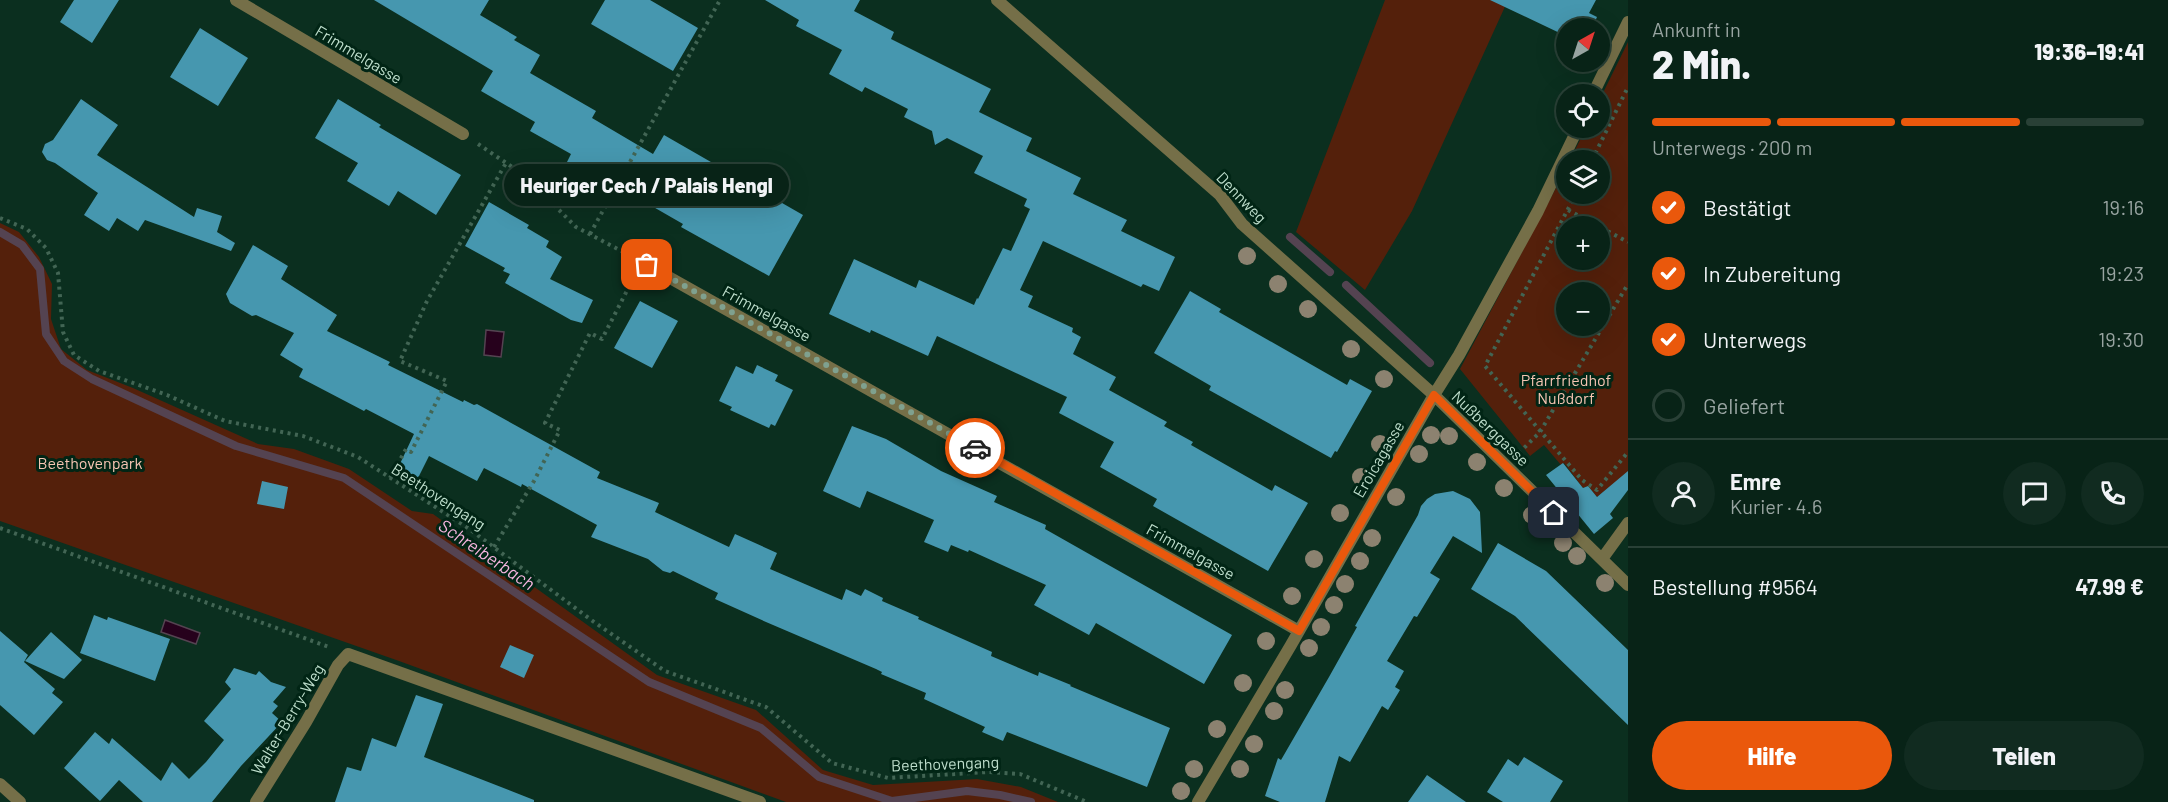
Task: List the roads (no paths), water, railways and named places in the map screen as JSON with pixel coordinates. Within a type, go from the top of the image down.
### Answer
[{"type":"street","name":"Frimmelgasse","points":[[236,0],[464,134]]},
{"type":"street","name":"Dennweg","points":[[997,0],[1220,195],[1242,224],[1434,395]]},
{"type":"street","points":[[1598,84],[1628,22]]},
{"type":"street","name":"Eroicagasse","points":[[1198,802],[1434,395],[1460,355],[1512,260],[1573,138]]},
{"type":"street","name":"Frimmelgasse","points":[[645,263],[1299,631]]},
{"type":"street","name":"Nußberggasse","points":[[1434,395],[1628,585]]},
{"type":"street","points":[[1602,559],[1628,523]]},
{"type":"street","name":"Walter-Berry-Weg","points":[[256,802],[338,665],[348,654],[760,802]]},
{"type":"street","points":[[0,784],[20,802]]},
{"type":"waterway","name":"Schreiberbach","points":[[0,232],[22,245],[40,269],[46,334],[64,361],[92,379],[236,446],[344,478],[649,682],[761,728],[819,777],[892,801],[967,791],[1031,802]]},
{"type":"waterway","points":[[1290,237],[1330,272]]},
{"type":"waterway","points":[[1346,285],[1430,363]]},
{"type":"place","name":"Heuriger Cech / Palais Hengl","points":[[647,265]]},
{"type":"park label","name":"Pfarrfriedhof Nußdorf","points":[[1566,388]]},
{"type":"park label","name":"Beethovenpark","points":[[90,462]]}]
